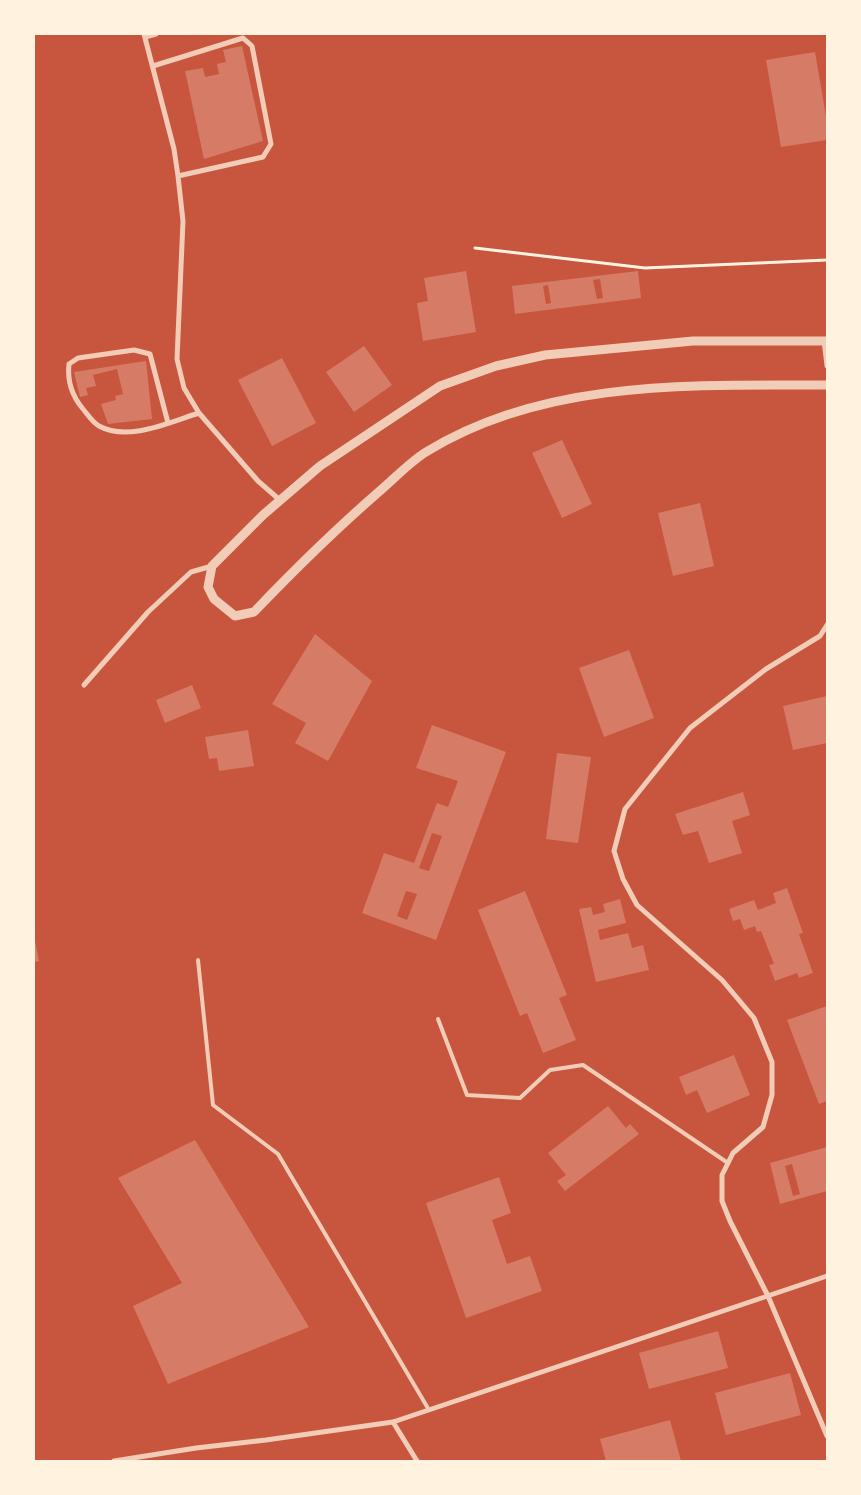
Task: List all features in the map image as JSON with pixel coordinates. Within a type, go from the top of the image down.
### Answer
[{"type":"street","points":[[156,34],[145,35],[174,149],[183,221],[177,359],[184,388],[199,413],[258,481],[281,501]]},
{"type":"street","points":[[153,66],[243,38],[252,46],[271,144],[264,157],[178,176]]},
{"type":"street","points":[[84,685],[148,612],[191,572],[212,566],[320,466],[440,386],[496,366],[545,355],[693,341],[826,340],[827,366]]},
{"type":"street","points":[[168,423],[150,354],[134,350],[78,358],[69,364],[68,378],[75,400],[98,426],[113,431],[131,432],[168,423],[199,413]]},
{"type":"street","points":[[212,566],[208,587],[214,599],[235,616],[254,612],[341,524],[425,452],[502,415],[607,392],[733,385],[827,385]]},
{"type":"street","points":[[827,625],[820,636],[766,669],[690,728],[625,809],[614,851],[623,879],[637,905],[722,980],[754,1018],[772,1062],[772,1095],[763,1127],[733,1153],[722,1175],[722,1201],[730,1221],[768,1296],[827,1436]]},
{"type":"street","points":[[114,1461],[196,1448],[393,1422],[827,1276]]},
{"type":"street","points":[[393,1422],[417,1461]]},
{"type":"lane","points":[[198,960],[213,1105],[278,1154],[429,1410]]},
{"type":"lane","points":[[438,1019],[467,1096],[520,1098],[550,1070],[583,1065],[728,1163]]},
{"type":"path","points":[[475,248],[645,268],[827,260]]},
{"type":"building","points":[[242,46],[263,141],[204,159],[185,71],[203,68],[205,77],[219,74],[217,64],[226,62],[223,50]]},
{"type":"building","points":[[815,52],[827,122],[827,140],[781,147],[766,60]]},
{"type":"building","points":[[466,271],[476,332],[423,341],[417,303],[428,301],[424,278]]},
{"type":"building","points":[[638,271],[641,298],[515,314],[512,286]],"holes":[[[600,279],[603,298],[597,299],[593,280]],[[548,285],[551,303],[546,304],[543,286]]]},
{"type":"building","points":[[364,346],[392,385],[354,412],[326,372]]},
{"type":"building","points":[[282,358],[316,423],[272,446],[238,380]]},
{"type":"building","points":[[146,361],[152,419],[108,424],[101,404],[116,400],[115,396],[123,394],[117,369],[93,375],[96,386],[86,388],[88,395],[80,397],[74,372]]},
{"type":"building","points":[[562,440],[592,504],[562,518],[532,453]]},
{"type":"building","points":[[700,503],[714,566],[673,576],[658,513]]},
{"type":"building","points":[[315,634],[372,681],[328,761],[295,743],[306,723],[272,704]]},
{"type":"building","points":[[629,650],[654,718],[604,737],[579,668]]},
{"type":"building","points":[[192,685],[201,708],[165,723],[156,700]]},
{"type":"building","points":[[827,696],[827,743],[793,750],[783,706]]},
{"type":"building","points":[[432,725],[506,752],[436,940],[362,913],[384,853],[414,863],[437,803],[448,807],[458,781],[416,768]],"holes":[[[432,833],[442,836],[429,871],[419,868]],[[406,891],[417,894],[407,920],[397,916]]]},
{"type":"building","points":[[248,730],[254,766],[219,771],[217,758],[209,759],[205,737]]},
{"type":"building","points":[[557,753],[591,757],[578,843],[546,839]]},
{"type":"building","points":[[743,792],[750,815],[732,821],[742,853],[709,863],[698,831],[683,835],[675,814]]},
{"type":"building","points":[[787,888],[803,933],[799,934],[813,973],[799,978],[797,973],[775,981],[769,965],[774,964],[761,931],[757,932],[755,926],[744,930],[740,919],[733,921],[729,909],[754,900],[758,910],[776,903],[773,893]]},
{"type":"building","points":[[525,891],[567,995],[559,998],[576,1040],[543,1053],[527,1013],[520,1016],[478,910]]},
{"type":"building","points":[[620,899],[626,923],[598,930],[600,940],[628,933],[632,948],[643,945],[649,970],[596,982],[579,909],[591,907],[593,915],[605,912],[603,904]]},
{"type":"building","points":[[34,936],[39,961],[34,962]]},
{"type":"building","points":[[827,1006],[827,1101],[819,1104],[787,1020]]},
{"type":"building","points":[[734,1055],[750,1095],[707,1113],[697,1090],[686,1095],[679,1077]]},
{"type":"building","points":[[608,1106],[626,1128],[630,1124],[639,1134],[565,1191],[557,1181],[566,1175],[548,1153]]},
{"type":"building","points":[[195,1140],[309,1327],[168,1384],[133,1306],[182,1283],[118,1178]]},
{"type":"building","points":[[827,1147],[827,1191],[780,1204],[770,1163]],"holes":[[[792,1164],[800,1194],[793,1196],[785,1166]]]},
{"type":"building","points":[[499,1177],[511,1213],[492,1220],[507,1264],[530,1256],[542,1291],[466,1318],[426,1203]]},
{"type":"building","points":[[718,1331],[728,1368],[649,1389],[639,1353]]},
{"type":"building","points":[[790,1373],[801,1415],[726,1435],[715,1393]]},
{"type":"building","points":[[670,1420],[681,1461],[606,1461],[600,1439]]}]
